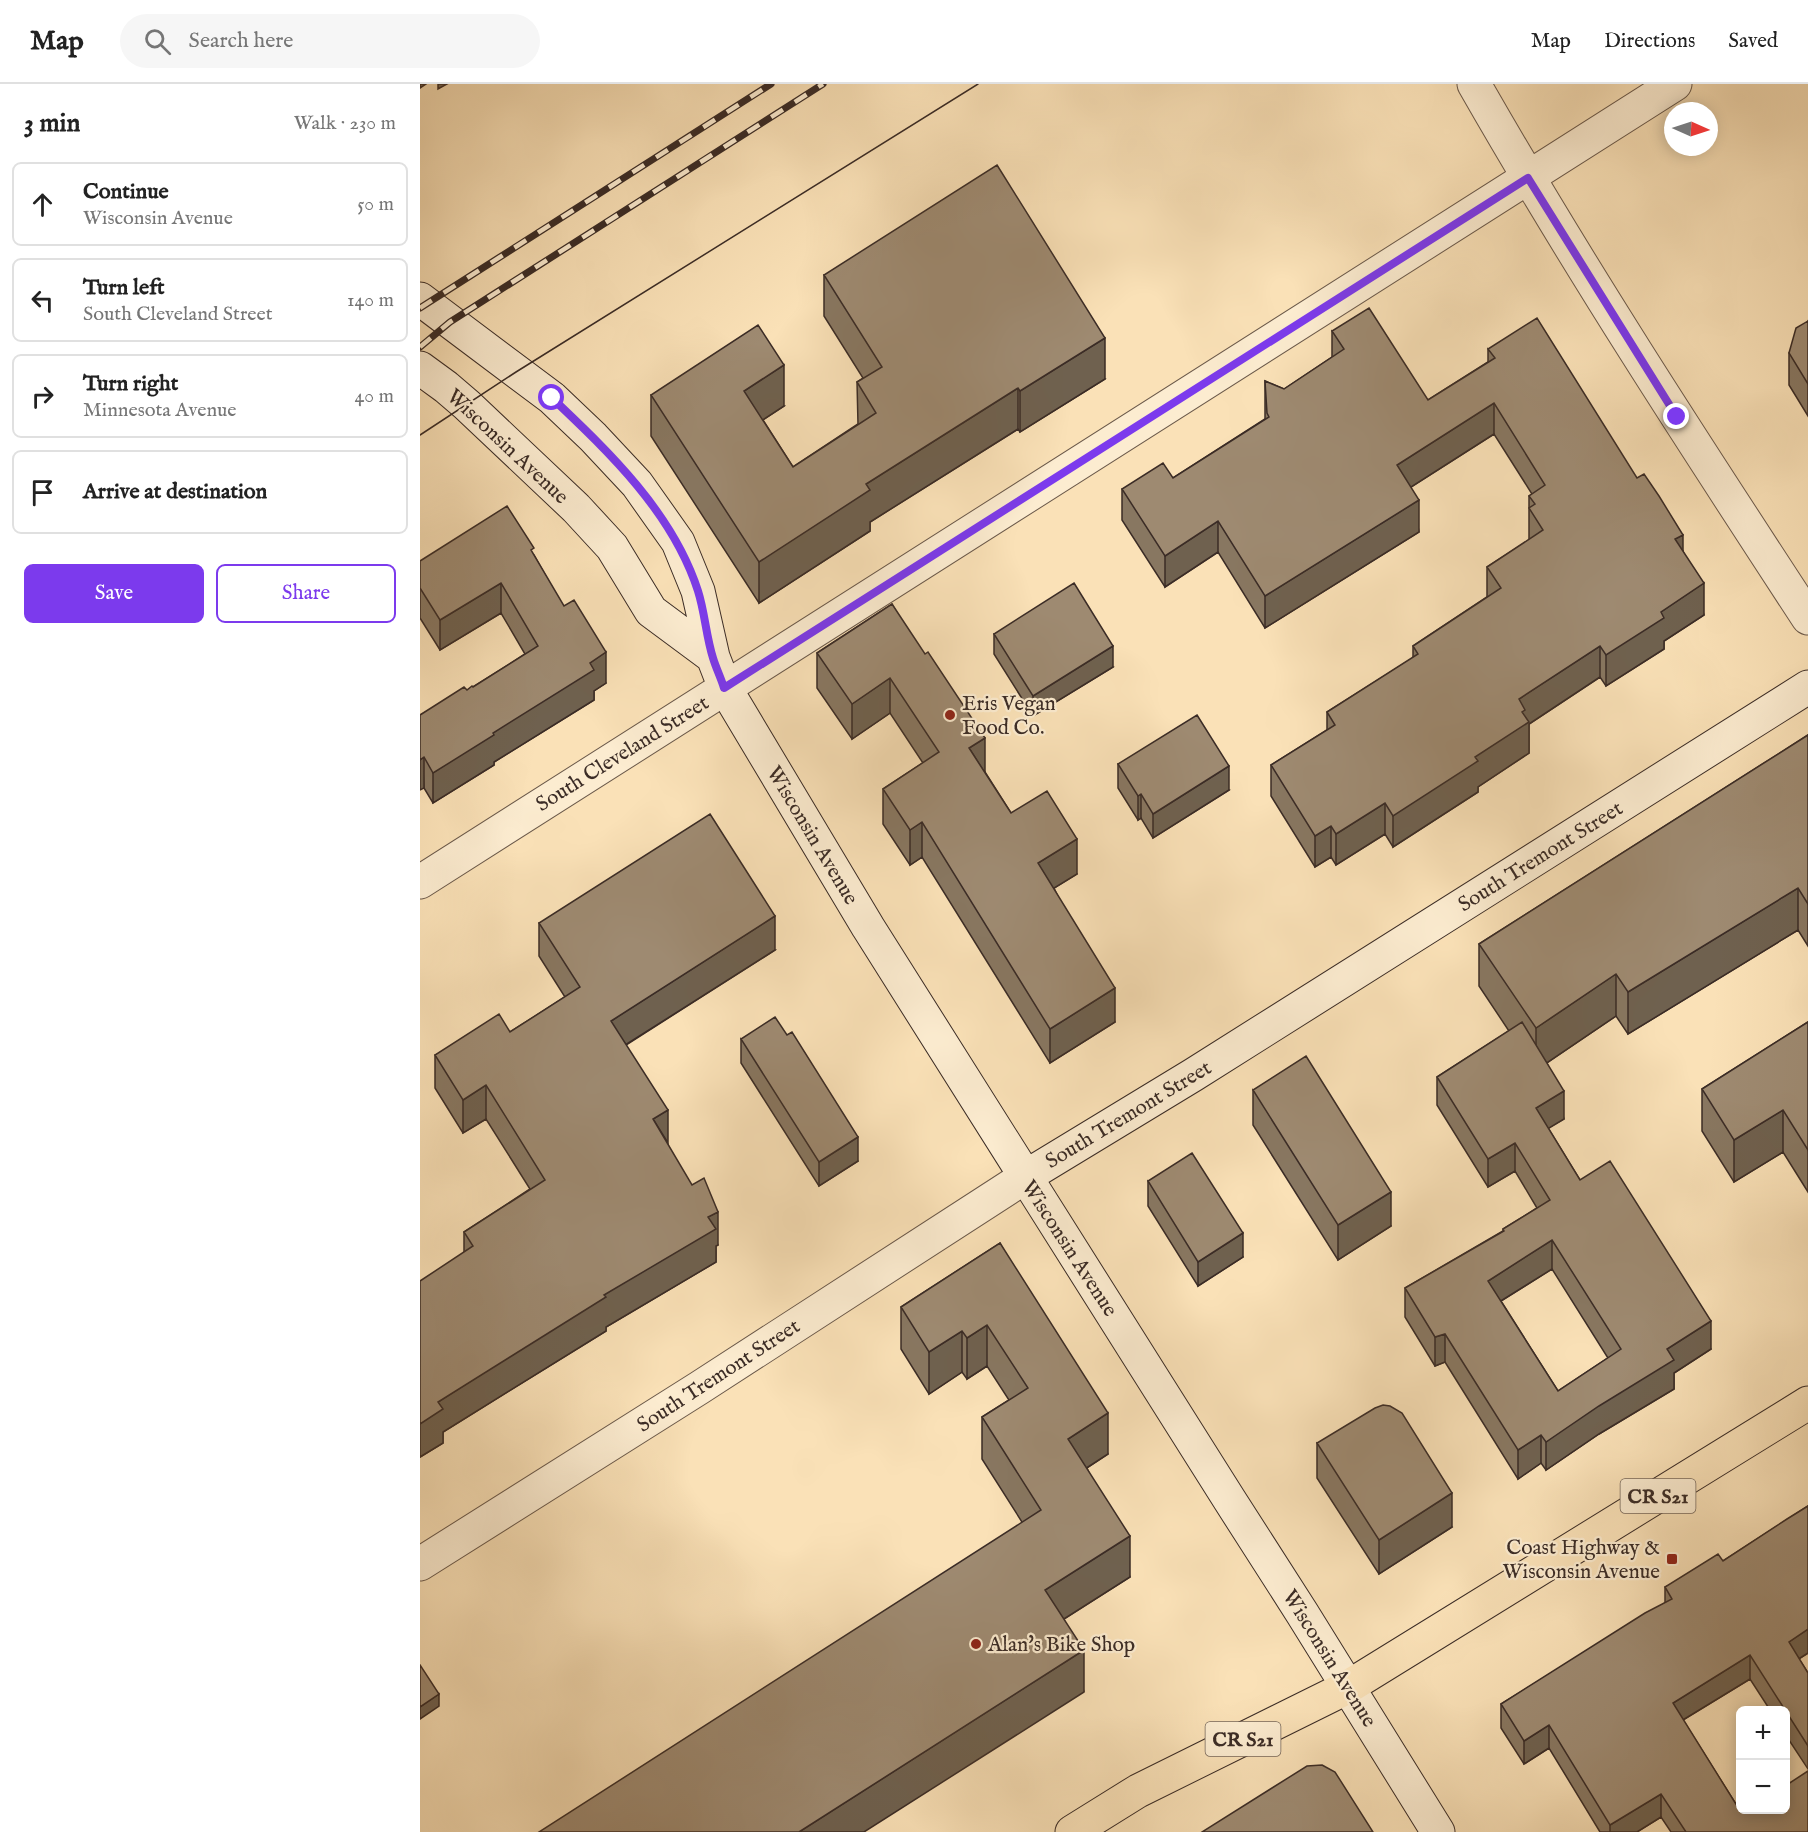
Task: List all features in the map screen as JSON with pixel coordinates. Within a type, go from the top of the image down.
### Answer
[{"type":"main road","name":"CR S21","points":[[1072,1832],[1138,1791],[1348,1687],[1808,1403]]},
{"type":"street","points":[[1474,84],[1528,178],[1677,417],[1808,618]]},
{"type":"street","name":"South Cleveland Street","points":[[420,882],[1675,84]]},
{"type":"street","name":"Wisconsin Avenue","points":[[420,299],[552,398],[593,437],[636,484],[678,542],[698,591],[713,657],[724,688],[868,927],[1302,1612],[1438,1832]]},
{"type":"street","name":"Wisconsin Avenue","points":[[420,368],[467,405],[576,508],[612,548],[651,611],[713,657]]},
{"type":"street","name":"South Tremont Street","points":[[420,1564],[1025,1177],[1193,1075],[1808,687]]},
{"type":"building","points":[[997,165],[1105,338],[1020,391],[1018,388],[866,484],[870,490],[759,562],[651,395],[758,325],[784,365],[744,391],[793,467],[876,413],[857,382],[882,367],[824,275]]},
{"type":"building","points":[[1369,308],[1428,400],[1495,358],[1488,349],[1537,318],[1637,478],[1644,474],[1659,496],[1683,535],[1675,539],[1704,583],[1661,612],[1664,618],[1606,655],[1600,646],[1519,699],[1525,710],[1522,712],[1529,722],[1475,757],[1478,761],[1393,816],[1385,803],[1336,834],[1331,826],[1315,836],[1271,765],[1335,725],[1327,712],[1418,654],[1413,646],[1501,588],[1487,567],[1543,530],[1529,508],[1535,504],[1529,496],[1545,485],[1494,403],[1397,465],[1419,500],[1265,596],[1218,521],[1165,556],[1122,489],[1163,463],[1173,478],[1269,417],[1265,381],[1284,389],[1344,349],[1332,331]]},
{"type":"building","points":[[1808,321],[1808,384],[1789,353],[1796,328]]},
{"type":"building","points":[[507,506],[534,548],[531,550],[564,606],[574,600],[606,652],[590,663],[594,670],[433,773],[424,757],[420,760],[420,715],[464,687],[467,690],[473,687],[538,646],[501,583],[440,620],[420,588],[420,561]]},
{"type":"building","points":[[1074,583],[1113,646],[1033,696],[994,634]]},
{"type":"building","points":[[892,604],[925,654],[928,652],[985,738],[969,748],[1011,813],[1047,791],[1077,839],[1038,863],[1115,988],[1050,1029],[922,822],[910,830],[883,789],[939,752],[890,678],[852,704],[817,653]]},
{"type":"building","points":[[1197,715],[1229,766],[1153,814],[1141,794],[1138,796],[1118,764]]},
{"type":"building","points":[[1808,735],[1808,904],[1798,888],[1628,992],[1616,974],[1536,1028],[1479,944]]},
{"type":"building","points":[[710,814],[775,916],[611,1021],[668,1110],[653,1119],[692,1185],[704,1178],[718,1212],[708,1217],[716,1229],[604,1295],[606,1297],[438,1402],[443,1409],[420,1424],[420,1281],[473,1246],[464,1232],[545,1180],[486,1085],[463,1100],[435,1055],[499,1014],[510,1032],[580,987],[539,923]]},
{"type":"building","points":[[775,1017],[787,1035],[792,1032],[858,1137],[819,1162],[741,1039]]},
{"type":"building","points":[[1522,1022],[1564,1091],[1536,1108],[1580,1180],[1610,1161],[1711,1321],[1667,1349],[1674,1360],[1546,1442],[1541,1435],[1518,1450],[1445,1334],[1435,1337],[1405,1288],[1504,1231],[1503,1229],[1550,1200],[1515,1143],[1488,1159],[1437,1077]],"holes":[[[1552,1240],[1621,1349],[1558,1391],[1488,1281]]]},
{"type":"building","points":[[1808,1022],[1808,1150],[1783,1110],[1734,1140],[1702,1089]]},
{"type":"building","points":[[1306,1056],[1391,1192],[1338,1225],[1253,1090]]},
{"type":"building","points":[[1192,1153],[1243,1233],[1198,1262],[1148,1181]]},
{"type":"building","points":[[1000,1243],[1108,1413],[1068,1439],[1130,1536],[1045,1590],[1084,1650],[799,1832],[539,1832],[1041,1510],[982,1417],[1028,1388],[987,1325],[967,1338],[962,1331],[929,1352],[901,1307]]},
{"type":"building","points":[[1383,1405],[1402,1413],[1452,1493],[1379,1540],[1317,1443]]},
{"type":"building","points":[[1808,1506],[1808,1629],[1789,1642],[1808,1673],[1808,1746],[1790,1718],[1790,1706],[1783,1706],[1750,1655],[1673,1703],[1736,1804],[1736,1814],[1790,1814],[1790,1783],[1808,1771],[1808,1832],[1686,1832],[1661,1794],[1610,1825],[1549,1725],[1524,1741],[1501,1704],[1645,1613],[1672,1599],[1665,1587],[1718,1554],[1723,1561]]},
{"type":"building","points":[[420,1665],[439,1694],[420,1707]]},
{"type":"building","points":[[1322,1765],[1335,1772],[1373,1832],[1202,1832],[1307,1766]]},
{"type":"tram line","points":[[420,435],[516,372],[978,84]]},
{"type":"railway","points":[[420,308],[771,84]]},
{"type":"railway","points":[[420,347],[450,322],[823,84]]},
{"type":"place","name":"Eris Vegan Food Co.","points":[[950,715]]},
{"type":"place","name":"Coast Highway & Wisconsin Avenue","points":[[1672,1559]]},
{"type":"place","name":"Alan's Bike Shop","points":[[976,1644]]},
{"type":"route","points":[[552,398],[593,437],[636,484],[678,542],[698,591],[713,657],[724,688],[1528,178],[1677,417]]}]
